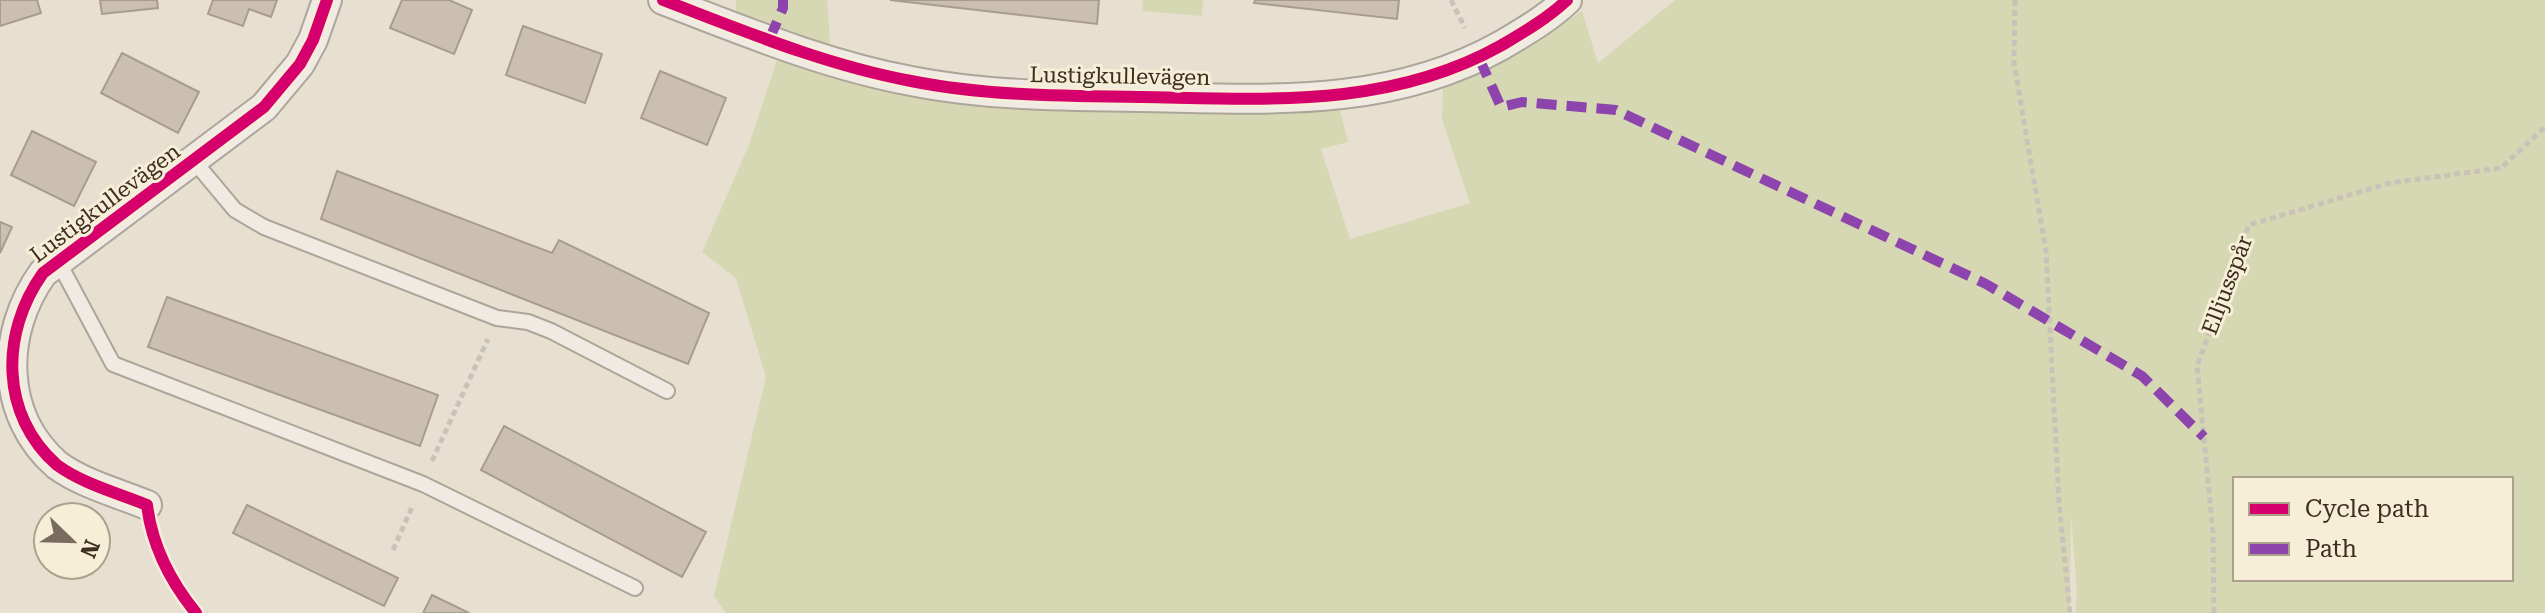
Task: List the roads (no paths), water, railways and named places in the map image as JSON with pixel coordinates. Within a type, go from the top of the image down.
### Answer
[{"type":"street","name":"Lustigkullevägen","points":[[147,505],[76,476],[56,464],[41,449],[18,416],[9,390],[9,339],[26,294],[43,273],[254,116],[283,85],[313,40],[327,0]]},
{"type":"street","name":"Lustigkullevägen","points":[[663,0],[820,59],[911,82],[1039,95],[1312,99],[1365,93],[1430,77],[1492,50],[1567,0]]},
{"type":"lane","points":[[194,161],[235,210],[264,227],[497,318],[528,322],[551,331],[667,391]]},
{"type":"lane","points":[[58,261],[113,364],[423,484],[635,588]]}]
